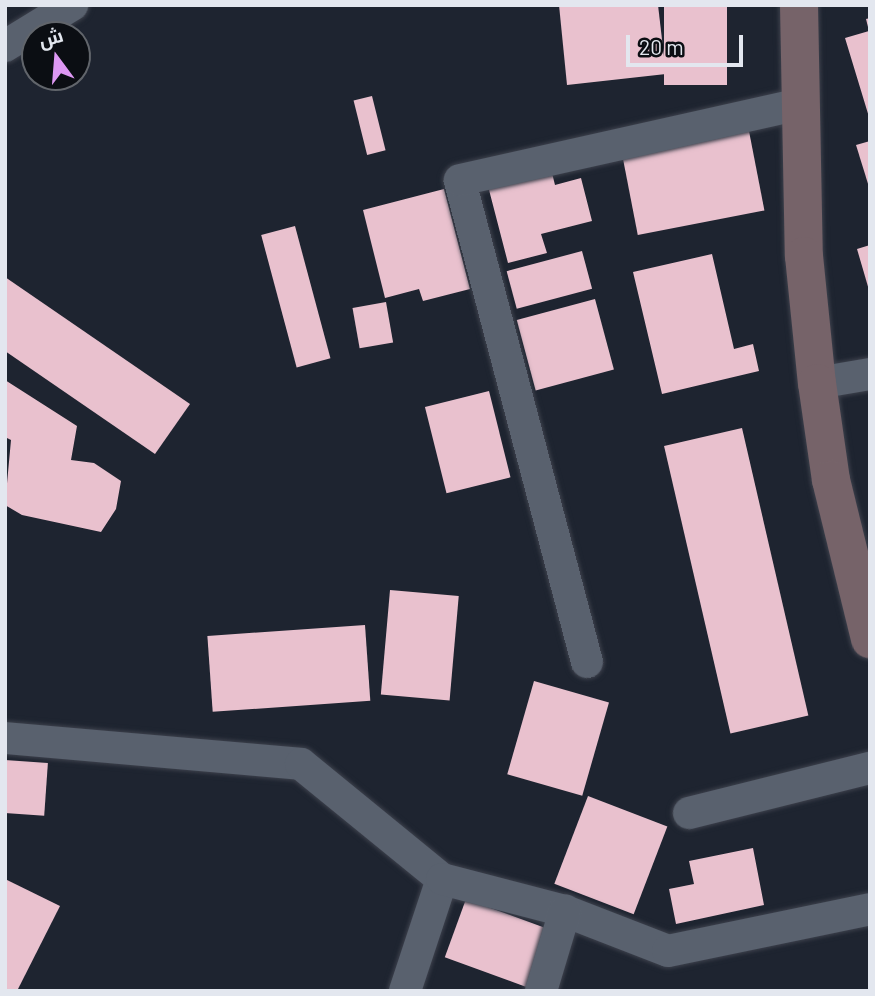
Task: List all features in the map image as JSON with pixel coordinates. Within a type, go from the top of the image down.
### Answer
[{"type":"main road","points":[[799,5],[804,256],[817,383],[831,480],[861,572],[870,639]]},
{"type":"street","points":[[5,46],[56,9]]},
{"type":"street","points":[[587,662],[460,180],[799,104]]},
{"type":"street","points":[[817,383],[870,374]]},
{"type":"street","points":[[5,738],[301,764],[442,879],[565,911],[668,951],[870,909]]},
{"type":"street","points":[[689,813],[870,768]]},
{"type":"street","points":[[405,991],[442,879]]},
{"type":"street","points":[[541,991],[565,911]]},
{"type":"building","points":[[559,5],[658,5],[666,74],[567,85]]},
{"type":"building","points":[[664,5],[727,5],[727,85],[664,85]]},
{"type":"building","points":[[870,18],[869,117],[845,38],[869,31],[866,19]]},
{"type":"building","points":[[372,96],[386,150],[367,155],[354,101]]},
{"type":"building","points":[[748,126],[764,210],[638,235],[621,151]]},
{"type":"building","points":[[870,141],[870,187],[869,187],[856,145]]},
{"type":"building","points":[[551,169],[555,185],[581,178],[592,221],[541,234],[547,253],[508,263],[488,186]]},
{"type":"building","points":[[444,189],[470,289],[423,301],[419,289],[385,298],[363,210]]},
{"type":"building","points":[[295,226],[330,358],[297,367],[261,235]]},
{"type":"building","points":[[870,245],[870,290],[869,290],[857,249]]},
{"type":"building","points":[[582,251],[592,289],[517,309],[507,271]]},
{"type":"building","points":[[712,254],[734,349],[753,344],[759,371],[662,394],[633,272]]},
{"type":"building","points":[[5,277],[190,404],[155,454],[5,351]]},
{"type":"building","points":[[595,299],[614,370],[536,390],[517,320]]},
{"type":"building","points":[[386,302],[393,342],[360,348],[353,308]]},
{"type":"building","points":[[5,380],[77,426],[71,460],[94,463],[121,481],[116,509],[101,532],[22,515],[5,505],[11,440],[5,437]]},
{"type":"building","points":[[489,391],[511,477],[446,493],[425,407]]},
{"type":"building","points":[[742,428],[808,715],[730,733],[664,446]]},
{"type":"building","points":[[390,590],[459,596],[450,701],[381,695]]},
{"type":"building","points":[[365,625],[370,701],[213,712],[207,636]]},
{"type":"building","points":[[534,681],[609,702],[582,796],[507,774]]},
{"type":"building","points":[[5,760],[48,763],[44,816],[5,813]]},
{"type":"building","points":[[588,796],[667,826],[634,914],[554,884]]},
{"type":"building","points":[[753,848],[764,905],[676,924],[669,889],[694,884],[689,861]]},
{"type":"building","points":[[5,879],[60,906],[17,991],[5,991]]},
{"type":"building","points":[[466,899],[554,931],[533,989],[445,957]]}]
